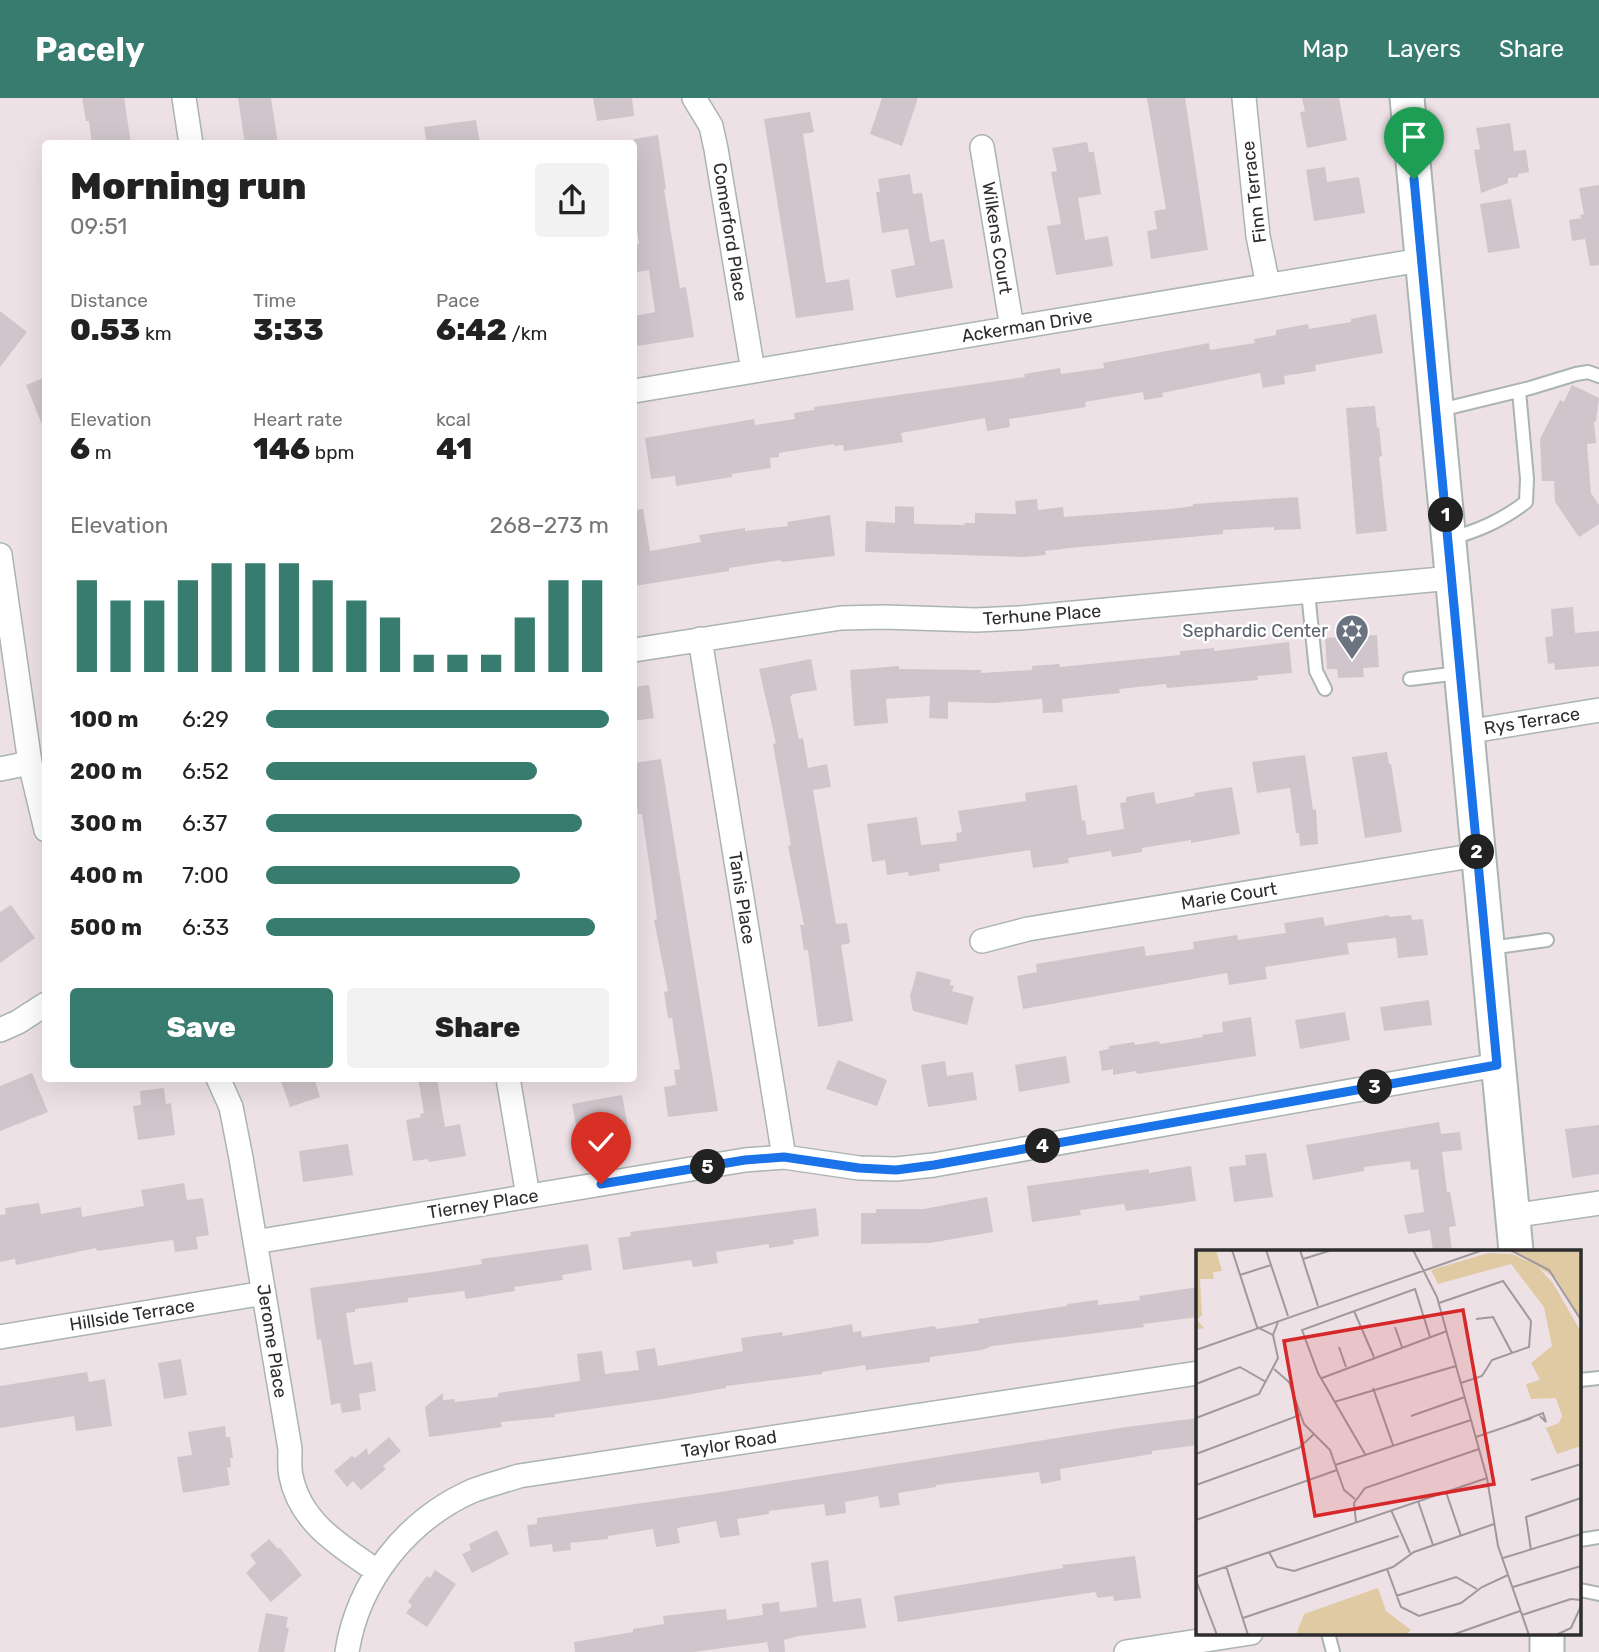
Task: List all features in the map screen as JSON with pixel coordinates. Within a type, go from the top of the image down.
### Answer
[{"type":"main road","points":[[1407,98],[1516,1250]]},
{"type":"main road","points":[[1547,1634],[1547,1652]]},
{"type":"street","points":[[184,98],[190,140]]},
{"type":"street","name":"Comerford Place","points":[[694,98],[711,126],[716,149],[753,372]]},
{"type":"street","name":"Finn Terrace","points":[[1244,98],[1258,236],[1268,285]]},
{"type":"street","name":"Wilkens Court","points":[[982,147],[1012,328]]},
{"type":"street","name":"Ackerman Drive","points":[[637,391],[1422,260]]},
{"type":"street","points":[[0,555],[30,763],[42,813]]},
{"type":"street","name":"Terhune Place","points":[[637,650],[841,618],[1020,618],[1452,578]]},
{"type":"street","name":"Tanis Place","points":[[700,639],[784,1157]]},
{"type":"street","name":"Rys Terrace","points":[[1466,732],[1599,710]]},
{"type":"street","points":[[0,769],[30,763]]},
{"type":"street","name":"Marie Court","points":[[982,941],[1028,929],[1477,855]]},
{"type":"street","points":[[0,1030],[42,1007]]},
{"type":"street","name":"Tierney Place","points":[[256,1242],[745,1160],[784,1157],[859,1168],[896,1170],[934,1165],[1497,1065]]},
{"type":"street","name":"Jerome Place","points":[[220,1082],[231,1107],[256,1242],[290,1449],[291,1476],[300,1500],[327,1536],[377,1571]]},
{"type":"street","points":[[509,1082],[528,1196]]},
{"type":"street","points":[[1512,1216],[1599,1203]]},
{"type":"street","name":"Hillside Terrace","points":[[0,1337],[264,1293]]},
{"type":"street","name":"Taylor Road","points":[[347,1652],[360,1603],[377,1571],[411,1531],[437,1511],[472,1491],[519,1476],[1196,1373]]},
{"type":"street","points":[[1126,1652],[1173,1648],[1246,1634]]},
{"type":"lane","points":[[1436,411],[1581,373],[1599,376]]},
{"type":"lane","points":[[1448,539],[1478,532],[1503,519],[1526,502],[1527,479],[1519,391]]},
{"type":"lane","points":[[1308,592],[1316,671],[1325,689]]},
{"type":"lane","points":[[1410,679],[1461,672]]},
{"type":"lane","points":[[1486,948],[1547,940]]},
{"type":"lane","points":[[1328,1634],[1333,1652]]},
{"type":"building","points":[[82,98],[124,98],[130,140],[91,140],[89,121],[86,121]]},
{"type":"building","points":[[238,98],[271,98],[277,140],[244,140]]},
{"type":"building","points":[[593,98],[632,98],[634,116],[597,121]]},
{"type":"building","points":[[882,98],[918,98],[902,146],[870,134]]},
{"type":"building","points":[[1147,98],[1185,98],[1208,250],[1151,259],[1147,231],[1157,229],[1154,211],[1166,209]]},
{"type":"building","points":[[1302,98],[1339,98],[1347,140],[1307,148],[1300,112],[1305,111]]},
{"type":"building","points":[[810,112],[814,132],[803,134],[826,283],[849,279],[854,310],[796,318],[764,119]]},
{"type":"building","points":[[476,120],[479,140],[426,140],[424,127]]},
{"type":"building","points":[[1510,123],[1514,151],[1526,150],[1529,172],[1508,178],[1508,183],[1481,193],[1474,150],[1480,149],[1476,128]]},
{"type":"building","points":[[658,135],[680,288],[686,287],[694,337],[637,346],[637,315],[655,312],[649,270],[637,272],[637,140],[634,139]]},
{"type":"building","points":[[1087,142],[1089,152],[1094,152],[1101,194],[1078,198],[1085,240],[1108,236],[1113,266],[1056,275],[1047,226],[1061,224],[1051,172],[1057,171],[1052,148]]},
{"type":"building","points":[[1325,167],[1327,182],[1359,177],[1365,213],[1314,221],[1306,170]]},
{"type":"building","points":[[910,174],[913,194],[922,193],[930,242],[944,239],[953,288],[896,298],[891,270],[915,265],[908,229],[882,233],[876,192],[880,192],[878,179]]},
{"type":"building","points":[[1599,185],[1599,265],[1590,266],[1585,239],[1572,241],[1569,220],[1581,218],[1580,215],[1584,214],[1579,188]]},
{"type":"building","points":[[1511,199],[1520,248],[1488,253],[1480,204]]},
{"type":"building","points":[[0,311],[27,332],[0,367]]},
{"type":"building","points":[[1376,314],[1383,353],[1315,365],[1316,371],[1284,376],[1285,384],[1263,388],[1260,373],[1162,393],[1163,397],[1144,400],[1143,392],[1085,402],[1086,407],[1009,419],[1010,427],[987,431],[985,418],[901,433],[903,442],[844,451],[843,445],[834,444],[779,453],[779,457],[770,458],[771,468],[732,474],[732,477],[676,486],[675,476],[651,479],[645,438],[754,419],[755,425],[795,419],[794,413],[814,410],[814,407],[1025,377],[1024,374],[1060,368],[1061,374],[1104,368],[1103,363],[1209,343],[1210,350],[1255,343],[1254,339],[1276,335],[1276,330],[1308,324],[1309,329],[1351,322],[1351,319]]},
{"type":"building","points":[[42,379],[42,425],[26,385]]},
{"type":"building","points":[[1572,385],[1599,398],[1594,422],[1596,443],[1587,444],[1591,493],[1599,505],[1599,524],[1579,537],[1555,502],[1554,481],[1542,481],[1540,439],[1560,400],[1564,402]]},
{"type":"building","points":[[1375,406],[1382,456],[1379,457],[1387,531],[1356,534],[1346,408]]},
{"type":"building","points":[[1298,497],[1301,529],[1274,530],[1274,527],[1223,530],[1223,534],[1070,548],[1045,551],[1046,555],[1023,557],[865,552],[866,521],[895,523],[895,506],[914,507],[914,523],[917,524],[965,525],[964,523],[975,523],[975,513],[1016,514],[1015,501],[1037,499],[1038,510],[1063,507],[1064,517]]},
{"type":"building","points":[[643,509],[650,551],[701,542],[699,535],[745,528],[745,531],[788,526],[787,522],[830,515],[835,556],[781,560],[637,586],[637,510]]},
{"type":"building","points":[[1573,607],[1575,633],[1599,631],[1599,666],[1555,670],[1554,663],[1548,664],[1545,637],[1553,636],[1551,609]]},
{"type":"building","name":"Sephardic Center","points":[[1377,635],[1379,667],[1363,668],[1364,677],[1338,678],[1337,669],[1327,669],[1325,638]]},
{"type":"building","points":[[1289,642],[1292,673],[1257,676],[1258,680],[1167,688],[1166,684],[1119,689],[1120,693],[1062,699],[1063,712],[1043,713],[1042,699],[994,703],[948,702],[948,719],[929,718],[930,696],[886,699],[888,723],[854,726],[850,670],[899,666],[899,669],[981,670],[981,673],[1032,670],[1032,666],[1059,664],[1060,667],[1180,655],[1180,651],[1214,648],[1214,651]]},
{"type":"building","points":[[811,659],[817,690],[793,694],[790,697],[799,739],[803,738],[808,768],[827,764],[831,787],[813,790],[836,924],[847,923],[850,943],[841,945],[853,1021],[818,1027],[808,950],[804,950],[800,925],[804,925],[788,846],[791,845],[773,744],[776,743],[759,669]]},
{"type":"building","points":[[649,685],[654,718],[637,721],[637,687]]},
{"type":"building","points":[[1387,752],[1402,832],[1365,838],[1352,757]]},
{"type":"building","points":[[1305,755],[1313,810],[1316,809],[1318,844],[1300,846],[1290,788],[1257,793],[1252,762]]},
{"type":"building","points":[[661,759],[718,1111],[668,1117],[664,1087],[676,1085],[674,1070],[680,1069],[672,1018],[668,1018],[664,992],[668,991],[654,920],[657,919],[642,814],[638,814],[637,807],[637,763]]},
{"type":"building","points":[[1077,785],[1082,821],[1085,820],[1087,835],[1124,829],[1120,803],[1126,802],[1126,797],[1154,792],[1156,804],[1195,796],[1194,793],[1232,787],[1240,834],[1142,848],[1142,852],[1112,857],[1111,851],[1068,858],[1069,863],[1033,868],[1030,850],[939,864],[940,871],[909,876],[908,872],[887,875],[885,860],[872,862],[867,824],[917,817],[921,845],[957,841],[956,833],[962,832],[958,811],[1026,801],[1025,793]]},
{"type":"building","points":[[11,905],[35,938],[0,963],[0,912]]},
{"type":"building","points":[[1389,915],[1411,915],[1412,920],[1423,919],[1428,955],[1398,958],[1396,938],[1347,943],[1349,954],[1265,967],[1267,979],[1229,985],[1227,973],[1023,1009],[1017,976],[1037,972],[1036,964],[1144,946],[1146,956],[1194,949],[1193,942],[1237,935],[1238,940],[1286,933],[1284,923],[1323,917],[1325,926]]},
{"type":"building","points":[[917,971],[951,980],[950,985],[954,986],[952,991],[974,997],[967,1025],[913,1011],[910,996]]},
{"type":"building","points":[[1429,1000],[1432,1025],[1384,1031],[1380,1007]]},
{"type":"building","points":[[1345,1012],[1350,1040],[1300,1049],[1295,1020]]},
{"type":"building","points":[[1251,1017],[1256,1056],[1137,1074],[1136,1071],[1113,1075],[1113,1069],[1102,1071],[1099,1051],[1109,1049],[1109,1046],[1159,1041],[1160,1044],[1203,1037],[1202,1035],[1223,1032],[1222,1022]]},
{"type":"building","points":[[1066,1056],[1070,1083],[1019,1092],[1015,1065]]},
{"type":"building","points":[[838,1060],[887,1080],[877,1106],[826,1089]]},
{"type":"building","points":[[945,1061],[947,1076],[973,1072],[977,1100],[928,1107],[921,1065]]},
{"type":"building","points":[[32,1073],[48,1112],[0,1131],[0,1086]]},
{"type":"building","points":[[281,1082],[315,1082],[320,1097],[290,1107]]},
{"type":"building","points":[[419,1082],[438,1082],[445,1127],[460,1124],[466,1156],[429,1162],[428,1159],[413,1161],[406,1120],[421,1117],[420,1114],[424,1113]]},
{"type":"building","points":[[164,1088],[166,1104],[171,1103],[175,1135],[138,1140],[133,1106],[141,1105],[140,1091]]},
{"type":"building","points":[[622,1095],[628,1127],[578,1136],[572,1104]]},
{"type":"building","points":[[1439,1122],[1441,1134],[1460,1132],[1462,1150],[1442,1152],[1447,1192],[1450,1192],[1456,1226],[1449,1227],[1452,1250],[1433,1250],[1430,1230],[1408,1234],[1404,1215],[1424,1212],[1418,1169],[1411,1170],[1410,1161],[1364,1167],[1364,1171],[1313,1180],[1306,1145]]},
{"type":"building","points":[[1599,1125],[1599,1174],[1572,1178],[1565,1129]]},
{"type":"building","points":[[348,1144],[353,1175],[303,1182],[299,1151]]},
{"type":"building","points":[[1266,1153],[1273,1197],[1234,1202],[1229,1167],[1246,1165],[1245,1155]]},
{"type":"building","points":[[1191,1166],[1196,1201],[1126,1211],[1124,1204],[1080,1210],[1081,1215],[1032,1222],[1027,1186],[1149,1169],[1149,1173]]},
{"type":"building","points":[[184,1183],[187,1200],[203,1198],[209,1235],[196,1237],[198,1249],[175,1252],[173,1240],[97,1251],[96,1248],[16,1265],[15,1259],[0,1262],[0,1215],[6,1214],[5,1208],[39,1203],[41,1214],[81,1207],[82,1217],[144,1206],[141,1190]]},
{"type":"building","points":[[987,1197],[993,1232],[930,1243],[861,1244],[861,1213],[876,1213],[876,1209],[924,1209]]},
{"type":"building","points":[[816,1208],[819,1236],[793,1240],[794,1244],[769,1248],[769,1244],[716,1252],[718,1263],[693,1267],[691,1260],[623,1270],[618,1238],[631,1236],[630,1232]]},
{"type":"building","points":[[588,1244],[592,1270],[562,1275],[563,1280],[514,1287],[515,1291],[466,1299],[464,1291],[408,1298],[408,1302],[355,1309],[355,1312],[346,1313],[354,1365],[372,1362],[376,1391],[359,1394],[361,1410],[342,1413],[340,1403],[331,1405],[321,1339],[317,1340],[310,1288],[432,1272],[482,1264],[481,1259]]},
{"type":"building","points":[[1196,1287],[1196,1317],[1143,1324],[1144,1327],[992,1346],[982,1350],[930,1357],[930,1362],[866,1370],[865,1365],[822,1374],[726,1386],[662,1399],[555,1414],[555,1417],[501,1422],[502,1427],[429,1437],[425,1407],[443,1393],[443,1400],[454,1399],[455,1402],[498,1397],[498,1393],[580,1381],[577,1354],[602,1351],[605,1374],[639,1370],[636,1351],[655,1348],[658,1366],[743,1351],[741,1338],[782,1332],[783,1336],[852,1324],[853,1332],[861,1331],[862,1337],[935,1326],[936,1329],[979,1323],[978,1319],[1067,1304],[1098,1300],[1098,1305],[1140,1300],[1139,1296]]},
{"type":"building","points":[[181,1359],[187,1395],[164,1399],[158,1363]]},
{"type":"building","points":[[87,1372],[89,1382],[105,1379],[112,1426],[76,1431],[74,1416],[0,1428],[0,1386]]},
{"type":"building","points":[[1196,1418],[1196,1445],[1060,1469],[1061,1480],[1041,1484],[1039,1472],[936,1485],[898,1493],[900,1505],[880,1508],[878,1496],[845,1502],[846,1513],[826,1516],[824,1504],[769,1511],[769,1514],[737,1519],[740,1535],[720,1538],[716,1521],[677,1528],[680,1543],[656,1547],[653,1529],[608,1536],[608,1539],[570,1543],[571,1550],[553,1552],[552,1544],[530,1547],[527,1525],[537,1524],[537,1518],[720,1492]]},
{"type":"building","points":[[225,1426],[226,1437],[230,1437],[233,1458],[230,1458],[231,1467],[227,1468],[230,1485],[183,1493],[177,1457],[192,1455],[188,1432]]},
{"type":"building","points":[[389,1437],[401,1451],[383,1466],[386,1469],[361,1490],[353,1481],[347,1487],[334,1471],[367,1448],[368,1455]]},
{"type":"building","points":[[497,1530],[509,1554],[472,1573],[462,1554],[471,1550],[469,1544]]},
{"type":"building","points":[[269,1539],[302,1575],[271,1602],[246,1573],[256,1563],[250,1555]]},
{"type":"building","points":[[1135,1556],[1141,1598],[1114,1601],[1113,1596],[1098,1598],[1095,1592],[898,1622],[894,1596],[1063,1568],[1062,1565]]},
{"type":"building","points":[[828,1560],[833,1602],[861,1598],[866,1628],[784,1640],[785,1652],[769,1652],[767,1642],[693,1652],[575,1652],[574,1642],[664,1624],[663,1616],[726,1609],[727,1620],[763,1615],[762,1604],[779,1602],[780,1612],[817,1607],[811,1563]]},
{"type":"building","points":[[435,1570],[456,1584],[427,1627],[406,1613],[412,1605],[408,1602],[427,1576],[430,1578]]},
{"type":"building","points":[[266,1613],[288,1617],[286,1627],[289,1628],[284,1652],[258,1652]]},
{"type":"place","name":"Sephardic Center","points":[[1352,661]]},
{"type":"route","points":[[601,1184],[745,1160],[784,1157],[859,1168],[896,1170],[934,1165],[1497,1065],[1414,179]]}]
